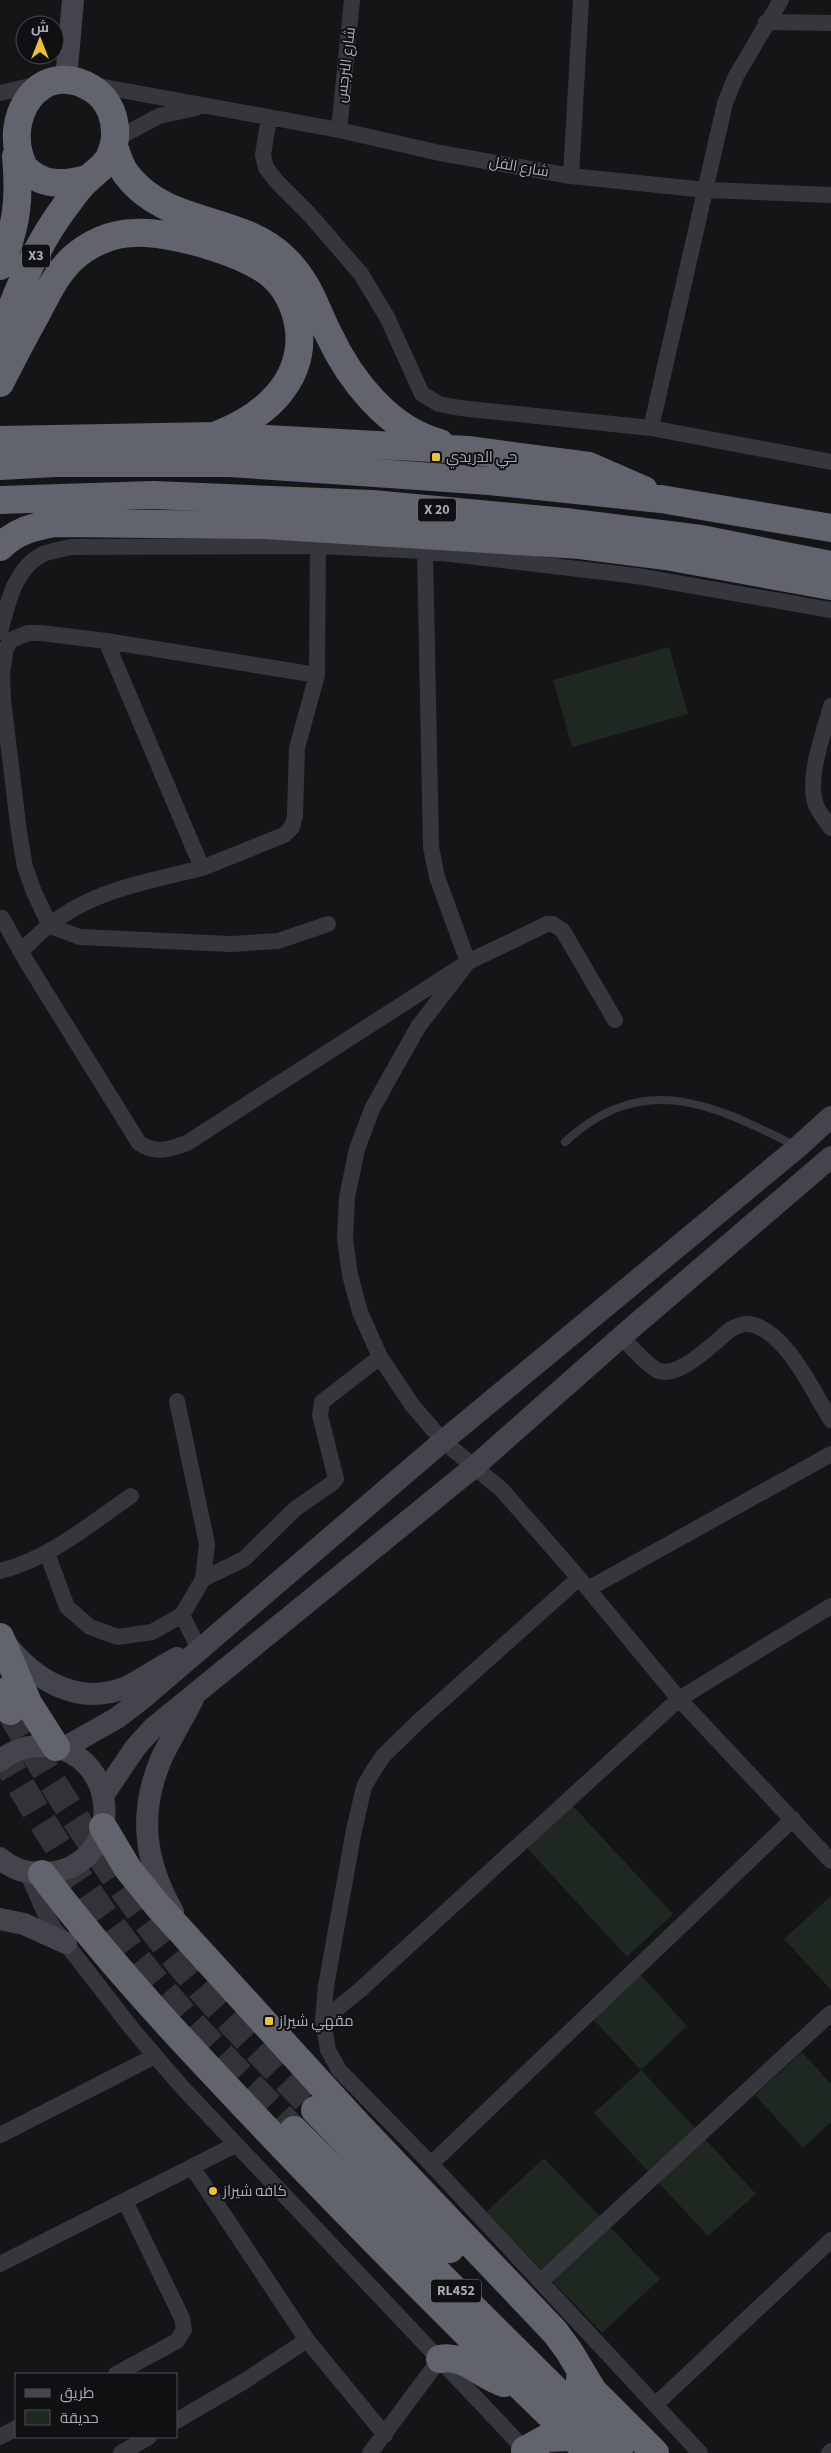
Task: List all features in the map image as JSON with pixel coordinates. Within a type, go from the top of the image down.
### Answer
[{"type":"highway","points":[[115,142],[108,160],[99,171],[87,179],[71,184],[54,184],[39,179],[26,169],[8,146],[12,117],[20,101],[32,89],[66,81],[97,92],[109,105],[115,121],[115,142],[125,173],[141,191],[159,204],[180,214],[230,227],[282,255],[298,271],[310,290],[341,358],[378,406],[405,427],[435,442],[468,450]]},
{"type":"highway","name":"X3","points":[[0,266],[12,239],[16,220],[19,182],[8,146]]},
{"type":"highway","name":"X3","points":[[0,341],[17,296],[39,248],[61,212],[87,179]]},
{"type":"highway","points":[[0,383],[58,274],[73,258],[104,240],[132,232],[154,233],[175,238],[237,255],[258,264],[276,280],[290,298],[298,321],[300,344],[296,367],[281,391],[262,411],[239,427],[213,436]]},
{"type":"highway","points":[[0,440],[54,451],[213,436],[468,450],[589,466],[624,480],[661,499]]},
{"type":"highway","name":"X 20","points":[[0,466],[54,451],[489,481],[661,499],[831,528]]},
{"type":"highway","name":"X 20","points":[[0,500],[154,495],[381,505],[556,521],[701,539],[831,565]]},
{"type":"highway","points":[[0,547],[7,540],[29,527],[54,523],[265,525],[580,545],[666,556],[831,586]]},
{"type":"highway","points":[[0,1637],[28,1703],[59,1748]]},
{"type":"highway","points":[[103,1827],[142,1888],[358,2125],[555,2332],[593,2391]]},
{"type":"highway","points":[[17,1870],[106,1957],[193,2052],[352,2219],[580,2445]]},
{"type":"highway","name":"RL452","points":[[316,2110],[397,2196],[655,2453]]},
{"type":"highway","name":"RL452","points":[[294,2130],[619,2453]]},
{"type":"highway","points":[[440,2359],[460,2359],[495,2380],[520,2386]]},
{"type":"highway","points":[[526,2452],[547,2438],[580,2445]]},
{"type":"street","points":[[66,81],[73,0]]},
{"type":"street","points":[[571,176],[581,0]]},
{"type":"street","points":[[652,428],[725,103],[736,76],[766,22],[781,0]]},
{"type":"street","name":"شارع النرجس","points":[[339,130],[352,8]]},
{"type":"street","points":[[766,22],[831,23]]},
{"type":"street","points":[[0,93],[66,81],[211,107]]},
{"type":"street","points":[[115,142],[159,116],[184,109],[211,107]]},
{"type":"street","name":"شارع الفل","points":[[211,107],[339,130],[440,153],[571,176],[706,190],[831,195]]},
{"type":"street","points":[[269,117],[264,155],[266,168],[278,184],[310,216],[361,274],[387,317],[422,394],[439,404],[460,408],[652,428],[831,462]]},
{"type":"street","points":[[21,950],[61,916],[92,899],[141,883],[202,868],[284,835],[292,827],[295,816],[297,748],[316,675],[318,546]]},
{"type":"street","points":[[0,632],[18,577],[29,563],[43,554],[71,547],[318,546],[425,551],[637,576],[831,610]]},
{"type":"street","points":[[425,551],[431,847],[437,877],[468,962]]},
{"type":"street","points":[[316,675],[106,641],[28,633],[11,640],[6,648],[2,673],[3,700],[19,832],[26,867],[34,892],[50,926],[80,937],[231,944],[278,941],[328,924]]},
{"type":"street","points":[[106,641],[202,868]]},
{"type":"street","points":[[831,706],[816,766],[813,790],[816,806],[831,828]]},
{"type":"street","points":[[2,918],[139,1143],[149,1150],[172,1148],[187,1143],[468,962],[547,924],[554,924],[563,931],[615,1020]]},
{"type":"street","points":[[468,962],[418,1027],[372,1109],[356,1149],[347,1197],[345,1238],[350,1275],[360,1312],[380,1357],[412,1405],[443,1441],[502,1490],[584,1584],[679,1699],[794,1819],[831,1861]]},
{"type":"street","points":[[59,1748],[117,1718],[142,1699],[443,1441],[798,1147],[831,1116]]},
{"type":"street","points":[[104,1794],[135,1748],[154,1728],[474,1467],[620,1337],[831,1157]]},
{"type":"street","points":[[620,1337],[656,1370],[665,1373],[677,1370],[730,1330],[748,1323],[762,1329],[777,1339],[790,1354],[831,1420]]},
{"type":"street","points":[[203,1579],[244,1559],[295,1509],[336,1479],[336,1472],[320,1415],[322,1402],[380,1357]]},
{"type":"street","points":[[46,1553],[67,1607],[90,1627],[118,1637],[152,1632],[182,1615],[203,1579],[207,1544],[177,1401]]},
{"type":"street","points":[[700,2453],[431,2164],[339,2070],[328,2050],[323,2020],[326,1986],[354,1830],[364,1787],[383,1756],[419,1721],[584,1584],[831,1454]]},
{"type":"street","points":[[0,1571],[15,1567],[46,1553],[131,1496]]},
{"type":"street","points":[[323,2020],[360,1990],[679,1699],[831,1606]]},
{"type":"street","points":[[182,1615],[199,1650]]},
{"type":"street","points":[[0,1637],[24,1664],[38,1675],[71,1692],[84,1694],[98,1694],[123,1688],[166,1664],[199,1650]]},
{"type":"street","points":[[188,1939],[155,1876],[147,1841],[147,1819],[149,1798],[162,1756],[195,1694]]},
{"type":"street","points":[[0,1761],[19,1749],[38,1746],[59,1748],[77,1756],[89,1766],[98,1779],[104,1794],[105,1811],[103,1827],[91,1849],[73,1865],[58,1871],[17,1870]]},
{"type":"street","points":[[431,2164],[794,1819]]},
{"type":"street","points":[[17,1870],[66,1943],[155,2056],[235,2145],[440,2359],[526,2452]]},
{"type":"street","points":[[0,1919],[24,1924],[66,1943]]},
{"type":"street","points":[[541,2281],[831,2013]]},
{"type":"street","points":[[0,2135],[155,2056]]},
{"type":"street","points":[[0,2264],[235,2145]]},
{"type":"street","points":[[192,2167],[307,2340],[385,2435]]},
{"type":"street","points":[[118,2373],[177,2341],[184,2330],[182,2318],[125,2201]]},
{"type":"street","points":[[655,2405],[831,2240]]},
{"type":"street","points":[[178,2420],[243,2382],[307,2340]]},
{"type":"street","points":[[370,2453],[440,2359]]},
{"type":"street","points":[[0,2437],[15,2429]]},
{"type":"street","points":[[121,2453],[147,2438]]},
{"type":"lane","points":[[352,8],[361,0]]},
{"type":"lane","points":[[565,1142],[579,1129],[605,1113],[633,1103],[663,1100],[700,1103],[736,1116],[798,1147]]},
{"type":"green space","points":[[669,647],[688,714],[572,747],[553,680]]},
{"type":"green space","points":[[572,1805],[673,1914],[627,1957],[526,1847]]},
{"type":"green space","points":[[831,1896],[831,1990],[784,1939]]},
{"type":"green space","points":[[640,1974],[687,2026],[641,2070],[592,2018]]},
{"type":"green space","points":[[802,2052],[831,2084],[831,2122],[803,2148],[755,2095]]},
{"type":"green space","points":[[641,2070],[756,2194],[708,2236],[594,2113]]},
{"type":"green space","points":[[544,2158],[660,2279],[602,2333],[486,2212]]},
{"type":"tunnel","points":[[10,1711],[48,1775],[131,1900],[210,1999],[315,2110]]},
{"type":"tunnel","points":[[0,1750],[74,1871],[115,1930],[191,2023],[294,2130]]},
{"type":"place","name":"حي الدريدي","points":[[436,457]]},
{"type":"place","name":"مقهي شيراز","points":[[269,2021]]},
{"type":"place","name":"کافه شيراز","points":[[213,2191]]}]
